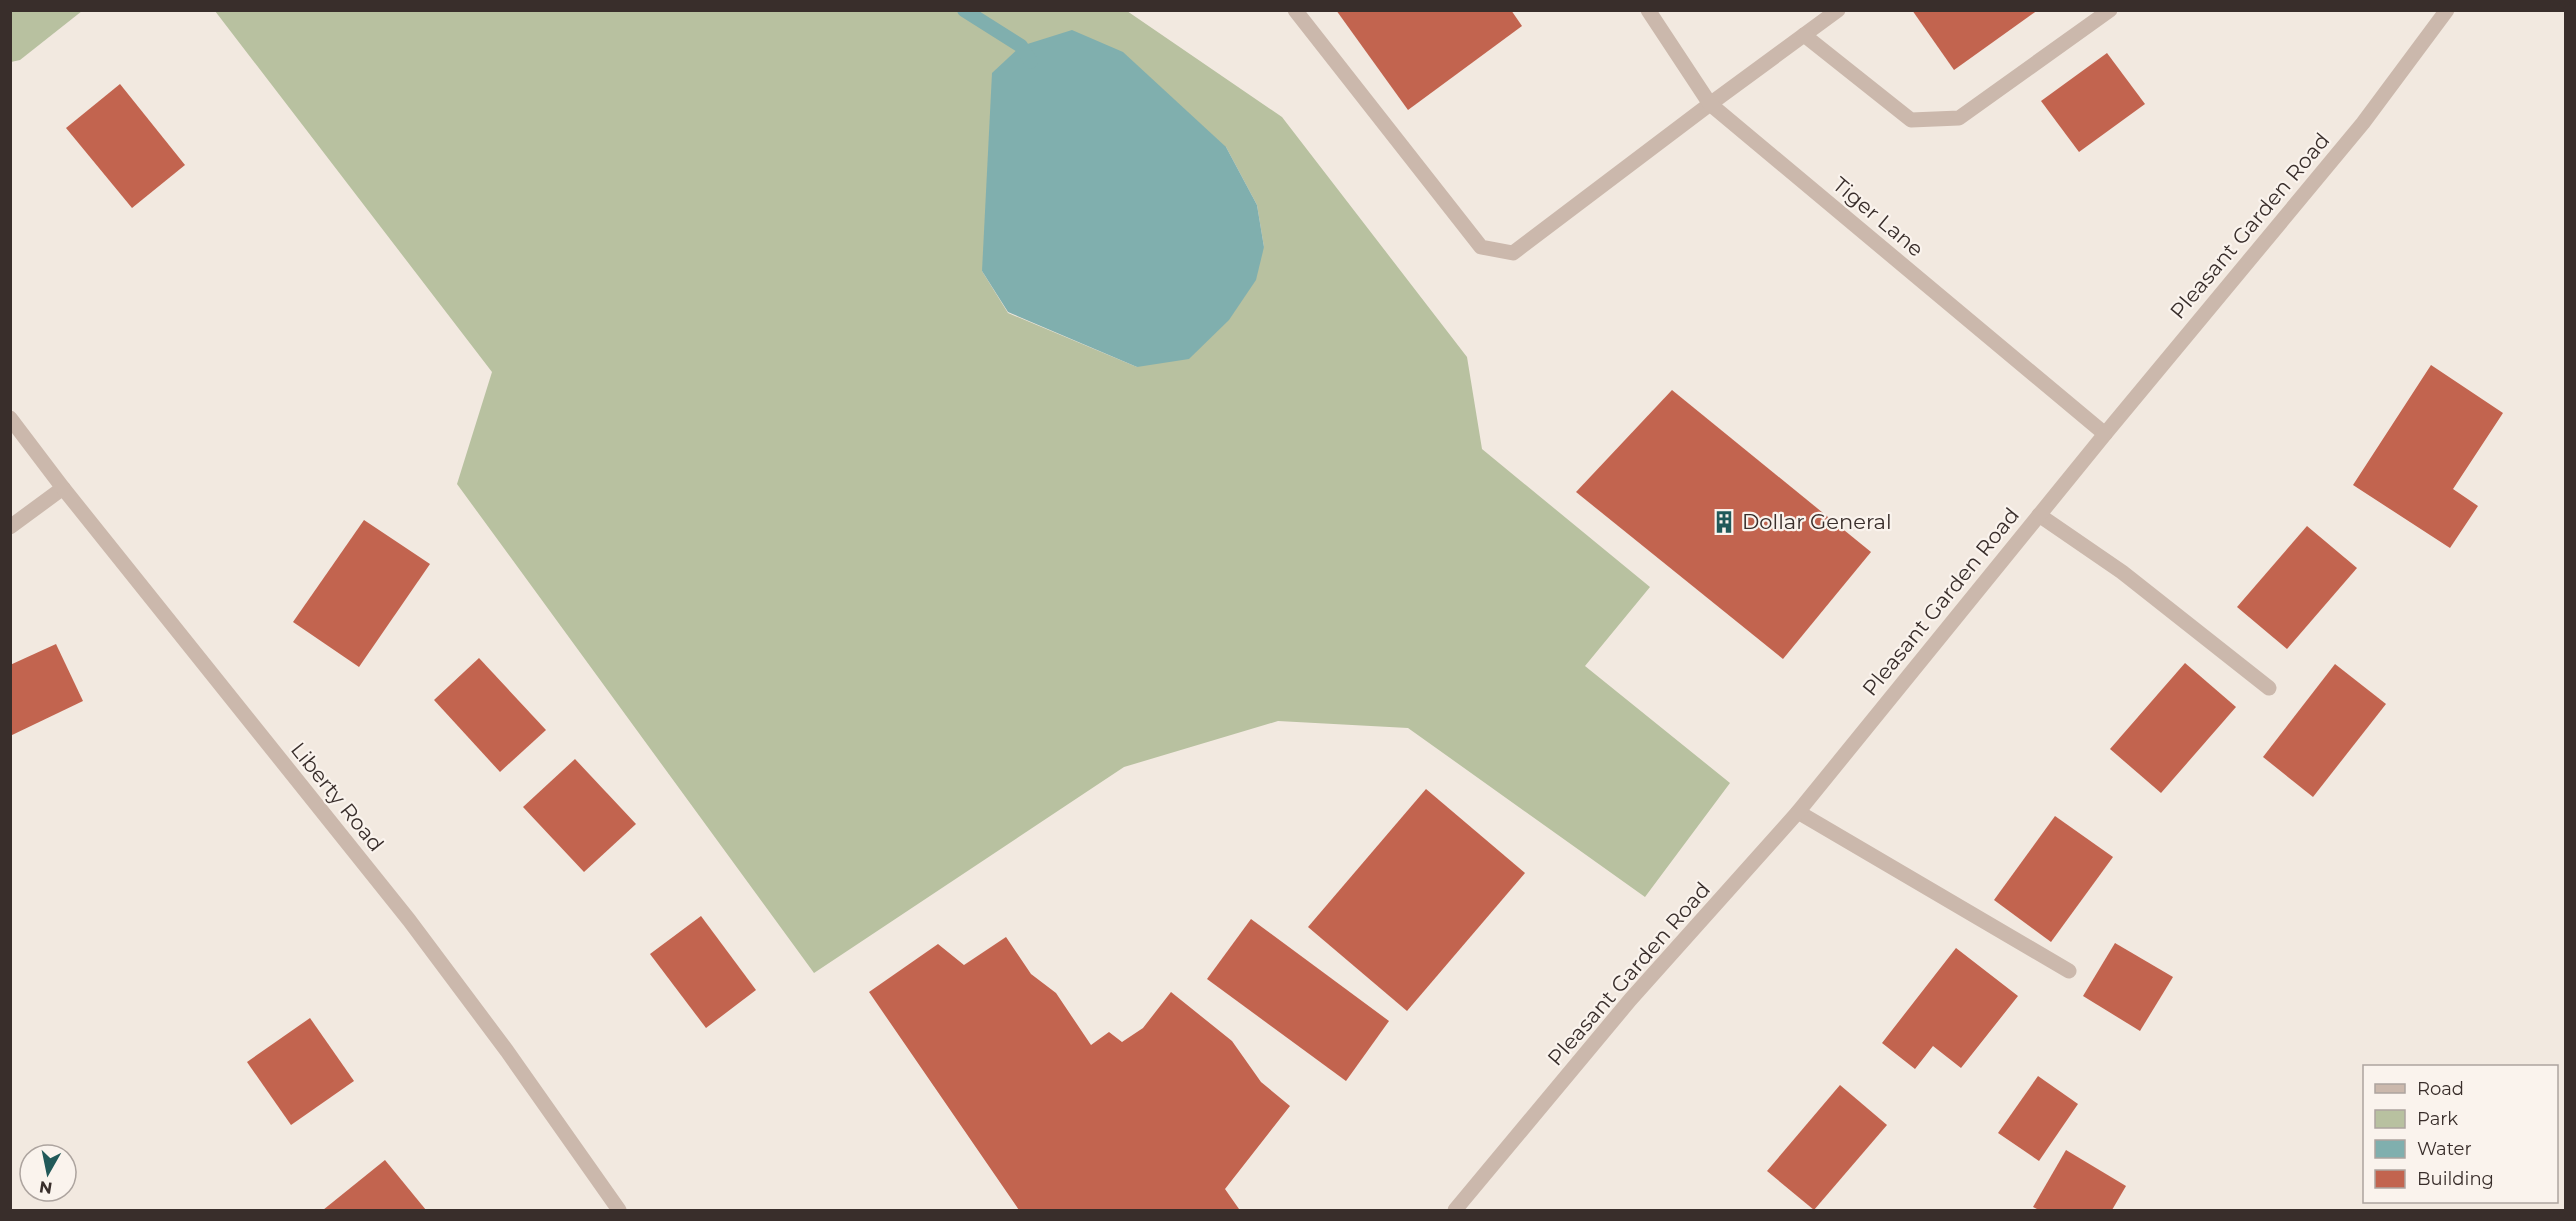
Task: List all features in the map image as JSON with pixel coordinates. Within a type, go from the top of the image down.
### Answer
[{"type":"street","points":[[1295,10],[1481,247],[1513,253],[1838,10]]},
{"type":"street","name":"Tiger Lane","points":[[1648,10],[1710,104],[2105,434]]},
{"type":"street","points":[[1804,34],[1911,120],[1959,118],[2110,10]]},
{"type":"street","name":"Pleasant Garden Road","points":[[1455,1210],[1526,1129],[1630,1000],[1798,812],[2105,434],[2362,123],[2447,10]]},
{"type":"street","name":"Liberty Road","points":[[10,418],[63,488],[409,920],[507,1051],[620,1210]]},
{"type":"street","points":[[10,527],[63,488]]},
{"type":"street","points":[[2039,515],[2122,572],[2269,688]]},
{"type":"street","points":[[1798,812],[2069,971]]},
{"type":"green space","points":[[10,11],[82,11],[20,60],[11,62]]},
{"type":"green space","points":[[215,11],[1127,11],[1282,117],[1467,357],[1482,449],[1650,587],[1585,666],[1730,783],[1645,897],[1408,728],[1278,721],[1124,767],[814,973],[457,484],[492,372]],"holes":[[[1226,147],[1257,205],[1264,247],[1137,367],[1008,313],[982,271]]]},
{"type":"water","points":[[1072,30],[1123,52],[1226,147],[1257,205],[1264,247],[1256,280],[1229,320],[1189,359],[1137,367],[1008,312],[982,271],[992,73],[1021,46]]},
{"type":"building","points":[[1336,10],[1511,10],[1522,26],[1408,110]]},
{"type":"building","points":[[1912,10],[2038,10],[1954,70]]},
{"type":"building","points":[[2107,53],[2145,104],[2079,152],[2041,101]]},
{"type":"building","points":[[120,84],[185,165],[132,208],[66,128]]},
{"type":"building","points":[[2431,365],[2503,413],[2453,489],[2478,506],[2450,548],[2353,485]]},
{"type":"building","name":"Dollar General","points":[[1672,390],[1871,552],[1783,659],[1576,492]]},
{"type":"building","points":[[364,520],[430,564],[359,667],[293,622]]},
{"type":"building","points":[[2307,526],[2357,568],[2287,649],[2237,607]]},
{"type":"building","points":[[56,644],[83,701],[10,736],[10,665]]},
{"type":"building","points":[[479,658],[546,730],[500,772],[434,700]]},
{"type":"building","points":[[2185,663],[2236,707],[2161,793],[2110,749]]},
{"type":"building","points":[[2335,664],[2386,704],[2313,797],[2263,757]]},
{"type":"building","points":[[575,759],[636,824],[584,872],[523,807]]},
{"type":"building","points":[[1426,789],[1525,873],[1407,1011],[1308,927]]},
{"type":"building","points":[[2055,816],[2113,857],[2051,942],[1994,900]]},
{"type":"building","points":[[701,916],[756,990],[706,1028],[650,954]]},
{"type":"building","points":[[1251,919],[1389,1021],[1346,1081],[1207,979]]},
{"type":"building","points":[[1006,937],[1031,974],[1056,993],[1091,1045],[1109,1032],[1122,1042],[1143,1028],[1171,992],[1232,1041],[1261,1082],[1290,1106],[1225,1189],[1239,1209],[1019,1210],[869,992],[938,944],[964,965]]},
{"type":"building","points":[[2115,943],[2173,977],[2140,1031],[2083,996]]},
{"type":"building","points":[[1956,948],[2018,996],[1961,1068],[1933,1046],[1915,1069],[1882,1043]]},
{"type":"building","points":[[310,1018],[354,1081],[291,1125],[247,1062]]},
{"type":"building","points":[[2038,1076],[2078,1104],[2039,1161],[1998,1133]]},
{"type":"building","points":[[1840,1085],[1887,1125],[1814,1210],[1767,1171]]},
{"type":"building","points":[[2066,1150],[2126,1186],[2112,1210],[2039,1210],[2033,1207]]},
{"type":"building","points":[[385,1160],[426,1210],[323,1210]]},
{"type":"waterway","points":[[964,10],[1021,46],[1031,62]]},
{"type":"place","name":"Dollar General","points":[[1724,522]]}]
